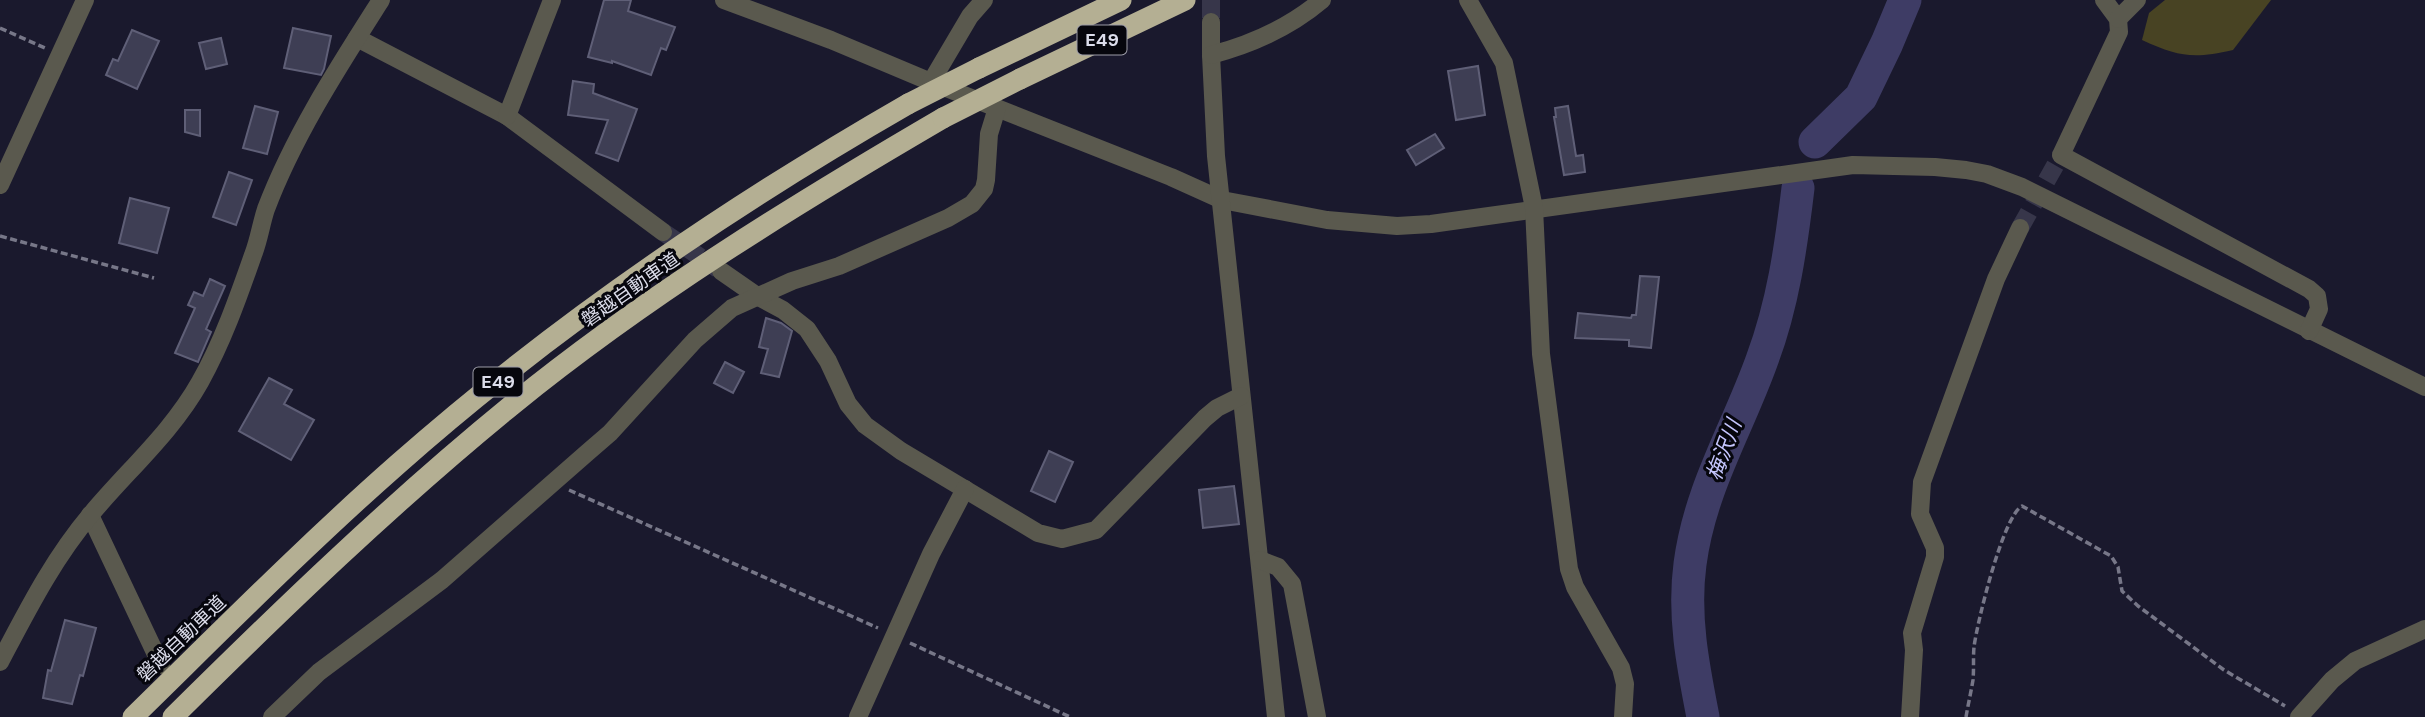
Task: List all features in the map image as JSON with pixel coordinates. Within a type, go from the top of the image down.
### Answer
[{"type":"highway","name":"磐越自動車道","points":[[133,717],[398,464],[555,335],[755,195],[908,104],[1121,0]]},
{"type":"highway","name":"磐越自動車道","points":[[173,717],[327,568],[512,405],[630,315],[807,198],[943,118],[1185,0]]},
{"type":"street","points":[[0,185],[85,0]]},
{"type":"street","points":[[0,662],[44,578],[90,515],[185,407],[201,381],[254,254],[265,212],[277,185],[298,141],[381,0]]},
{"type":"street","points":[[507,116],[552,0]]},
{"type":"street","points":[[724,0],[831,40],[1222,200],[1327,220],[1397,226],[1431,224],[1853,165],[1924,166],[1987,174],[2022,187],[2425,387]]},
{"type":"street","points":[[930,82],[970,16],[984,0]]},
{"type":"street","points":[[1211,55],[1268,36],[1301,17],[1322,0]]},
{"type":"street","points":[[1468,0],[1504,64],[1534,208],[1541,354],[1569,569],[1575,587],[1621,668],[1625,684],[1623,717]]},
{"type":"street","points":[[2104,0],[2118,19],[2117,39],[2061,155],[2309,289],[2317,296],[2319,309],[2309,331]]},
{"type":"street","points":[[2118,19],[2137,0]]},
{"type":"street","points":[[1211,22],[1216,156],[1276,717]]},
{"type":"street","points":[[357,38],[507,116],[663,232]]},
{"type":"street","points":[[272,717],[319,673],[442,580],[610,433],[675,361],[716,320],[732,308],[792,281],[839,266],[948,218],[972,204],[984,188],[989,134],[997,108]]},
{"type":"street","points":[[1910,717],[1914,650],[1912,633],[1935,558],[1935,548],[1920,514],[1922,482],[1996,279],[2020,228]]},
{"type":"street","points":[[721,271],[783,310],[807,330],[828,361],[848,404],[865,425],[901,451],[1038,533],[1062,540],[1096,530],[1211,413],[1241,396]]},
{"type":"street","points":[[858,717],[931,554],[965,489]]},
{"type":"street","points":[[90,515],[161,665]]},
{"type":"street","points":[[1261,559],[1278,567],[1292,584],[1318,717]]},
{"type":"street","points":[[2300,716],[2332,680],[2355,661],[2425,629]]},
{"type":"path","points":[[0,28],[59,55]]},
{"type":"path","points":[[0,236],[154,278]]},
{"type":"path","points":[[557,479],[576,495],[895,636],[1070,717]]},
{"type":"path","points":[[1966,717],[1980,615],[2005,533],[2017,508],[2022,506],[2111,555],[2118,567],[2122,591],[2138,606],[2224,670],[2300,716]]},
{"type":"shaded area","points":[[2165,0],[2271,0],[2233,50],[2207,55],[2186,55],[2142,40],[2149,13]]},
{"type":"building","points":[[604,0],[631,0],[628,11],[675,27],[666,50],[661,48],[651,75],[612,61],[588,57]]},
{"type":"building","points":[[293,28],[331,36],[321,75],[284,68]]},
{"type":"building","points":[[132,30],[159,41],[137,89],[106,75],[113,59],[118,61]]},
{"type":"building","points":[[221,38],[227,64],[206,69],[199,43]]},
{"type":"building","points":[[1478,66],[1485,115],[1456,120],[1448,71]]},
{"type":"building","points":[[573,81],[594,84],[593,93],[637,109],[618,161],[596,153],[608,120],[568,115]]},
{"type":"building","points":[[255,106],[278,112],[267,154],[243,148]]},
{"type":"building","points":[[1568,106],[1576,156],[1583,155],[1585,172],[1564,175],[1554,117],[1555,108]]},
{"type":"building","points":[[185,110],[200,110],[200,136],[185,132]]},
{"type":"building","points":[[1435,134],[1444,148],[1416,165],[1407,150]]},
{"type":"building","points":[[229,172],[252,180],[236,225],[213,217]]},
{"type":"building","points":[[130,198],[169,208],[157,253],[119,243]]},
{"type":"building","points":[[1640,276],[1659,277],[1651,348],[1629,346],[1629,340],[1575,338],[1578,313],[1631,318],[1636,315]]},
{"type":"building","points":[[210,279],[225,286],[206,329],[211,332],[198,362],[175,353],[195,308],[188,305],[194,292],[203,296]]},
{"type":"building","points":[[766,318],[781,323],[792,331],[779,377],[761,373],[768,349],[759,347]]},
{"type":"building","points":[[725,362],[744,372],[733,393],[714,383]]},
{"type":"building","points":[[269,378],[292,390],[284,404],[314,420],[291,460],[239,431]]},
{"type":"building","points":[[1049,451],[1073,462],[1055,502],[1031,491]]},
{"type":"building","points":[[1234,486],[1239,524],[1203,528],[1199,490]]},
{"type":"building","points":[[65,620],[96,628],[72,704],[43,698],[48,670],[51,671]]},
{"type":"waterway","name":"梅沢川","points":[[1815,142],[1861,97],[1905,0]]},
{"type":"waterway","name":"梅沢川","points":[[1703,717],[1688,622],[1688,583],[1695,536],[1720,460],[1752,386],[1776,318],[1798,188]]},
{"type":"tunnel","points":[[1211,0],[1211,22]]},
{"type":"tunnel","points":[[2020,228],[2061,155]]},
{"type":"tunnel","points":[[663,232],[718,269]]}]
